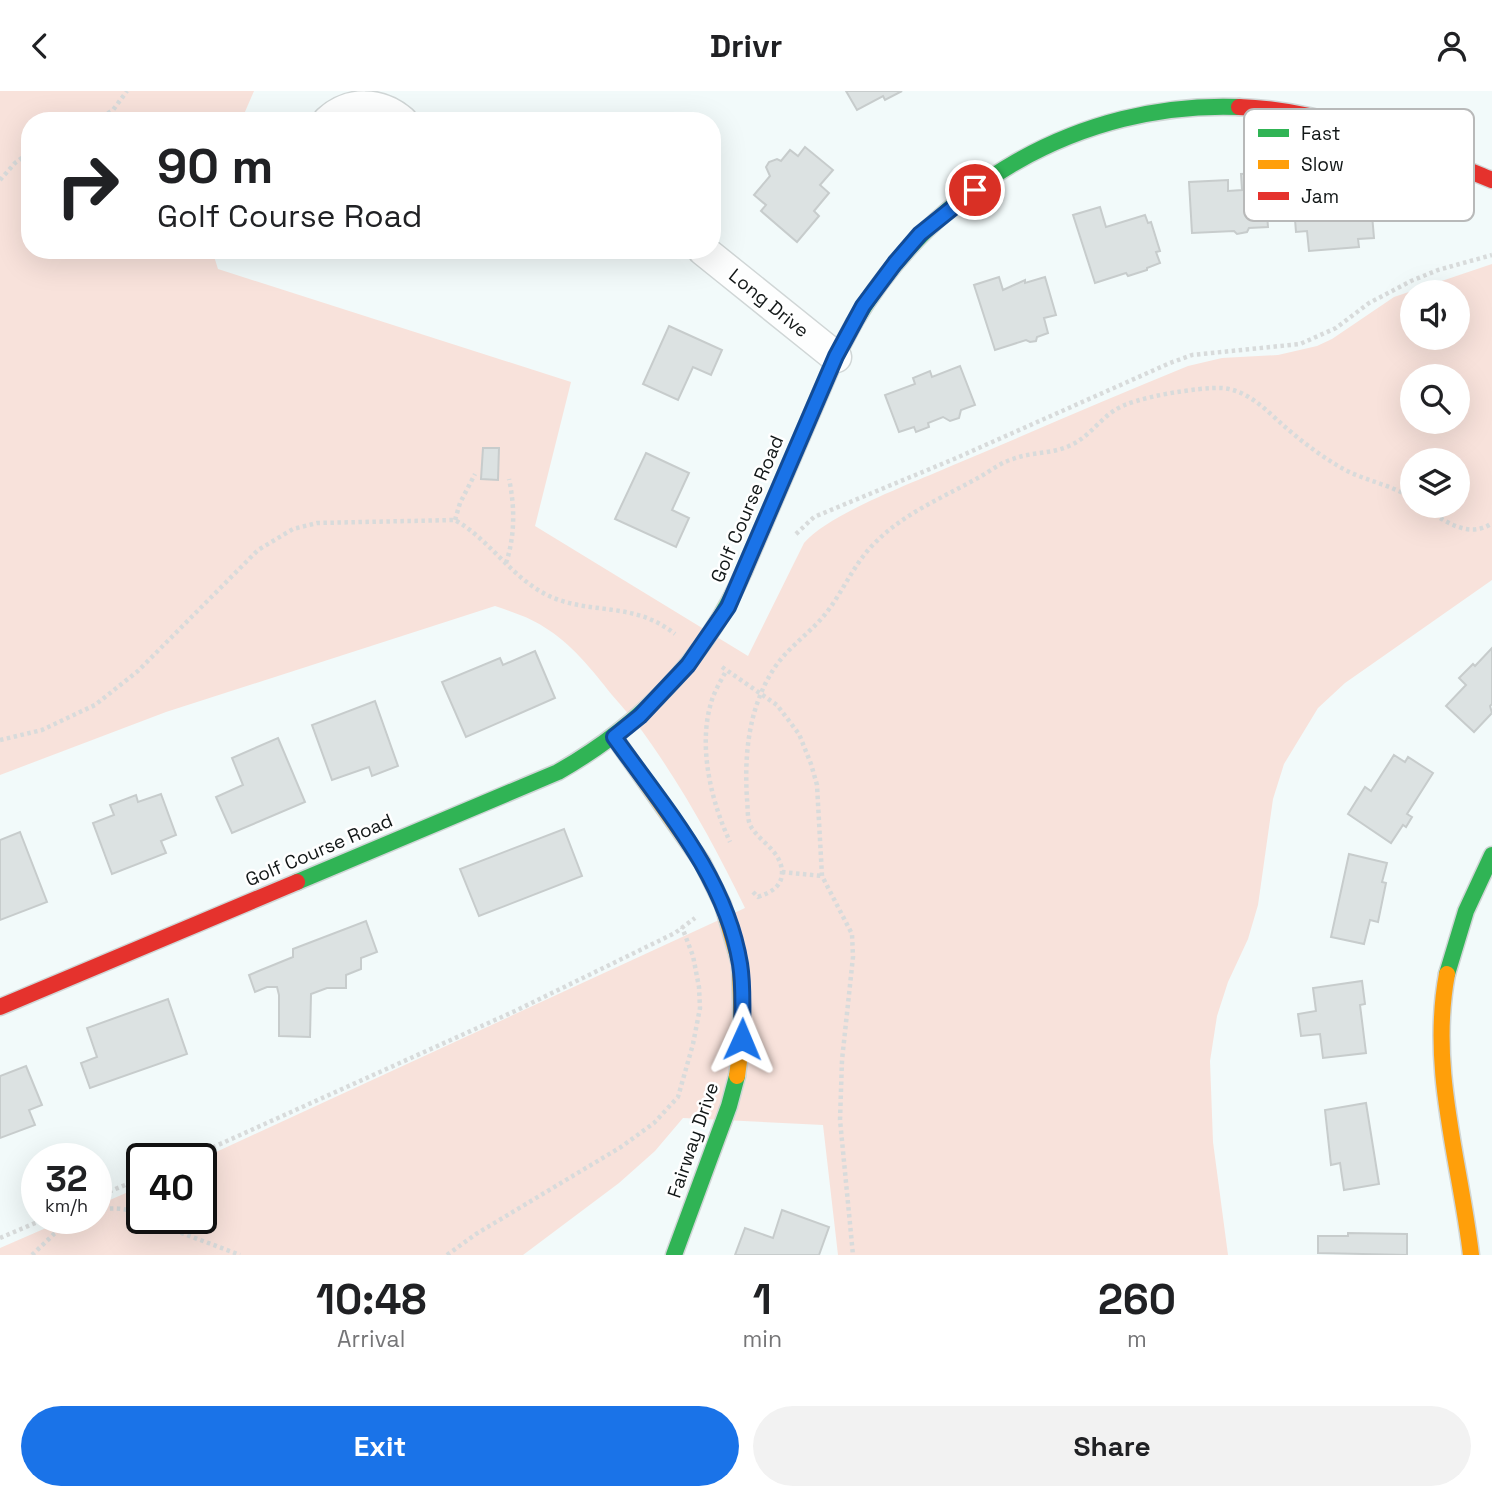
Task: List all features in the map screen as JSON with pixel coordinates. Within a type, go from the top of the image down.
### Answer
[{"type":"street","points":[[341,112],[363,106],[389,112]]},
{"type":"street","name":"Golf Course Road","points":[[0,1007],[523,788],[591,753],[614,737],[640,716],[698,652],[728,607],[836,356],[854,321],[873,291],[920,234],[993,176],[1033,153],[1074,135],[1163,110],[1208,107],[1270,109]]},
{"type":"street","name":"Golf Course Road","points":[[1474,173],[1492,180]]},
{"type":"street","name":"Long Drive","points":[[714,259],[836,356]]},
{"type":"street","name":"Fairway Drive","points":[[614,737],[702,862],[723,905],[740,964],[742,1039],[738,1071],[729,1106],[674,1255]]},
{"type":"street","points":[[1471,1255],[1445,1096],[1441,1011],[1454,939],[1492,855]]},
{"type":"path","points":[[110,112],[127,91]]},
{"type":"path","points":[[0,180],[21,159]]},
{"type":"path","points":[[790,544],[796,534],[814,517],[954,459],[1170,363],[1192,355],[1300,344],[1336,328],[1369,303],[1411,281],[1438,270],[1492,255]]},
{"type":"path","points":[[747,880],[752,892],[758,897],[776,888],[782,872],[776,855],[753,830],[748,820],[746,755],[753,716],[761,692],[775,667],[822,618],[845,588],[870,548],[898,522],[922,506],[1012,459],[1070,446],[1092,431],[1110,413],[1128,402],[1222,388],[1263,406],[1294,435],[1336,465],[1360,478],[1400,491]]},
{"type":"path","points":[[455,520],[460,503],[475,474]]},
{"type":"path","points":[[506,563],[512,534],[513,503],[509,479]]},
{"type":"path","points":[[1440,518],[1471,530],[1487,527],[1492,523]]},
{"type":"path","points":[[0,740],[42,730],[95,705],[138,671],[258,549],[293,529],[328,523],[455,520],[468,528],[525,582],[552,597],[570,603],[634,613],[669,629],[698,652],[777,705],[789,718],[811,764],[817,785],[822,876],[852,934],[840,1120],[853,1255]]},
{"type":"path","points":[[731,846],[712,791],[706,727],[711,702],[732,658]]},
{"type":"path","points":[[782,872],[822,876]]},
{"type":"path","points":[[217,1145],[514,1011],[675,933],[691,919],[752,892]]},
{"type":"path","points":[[447,1255],[476,1234],[621,1147],[654,1123],[678,1097],[700,1008],[693,956],[682,926]]},
{"type":"path","points":[[0,1238],[21,1229]]},
{"type":"path","points":[[32,1255],[54,1234]]},
{"type":"path","points":[[184,1234],[240,1255]]},
{"type":"shaded area","points":[[0,91],[254,91],[245,112],[21,112],[21,259],[215,259],[218,269],[571,382],[535,526],[748,656],[804,543],[816,532],[852,510],[1188,366],[1222,358],[1278,355],[1317,346],[1400,295],[1400,350],[1470,350],[1470,280],[1444,280],[1492,264],[1492,580],[1345,683],[1318,708],[1284,764],[1273,799],[1258,905],[1248,939],[1228,982],[1217,1016],[1210,1061],[1213,1142],[1228,1255],[838,1255],[823,1125],[683,1118],[655,1151],[619,1183],[523,1255],[0,1255],[0,1248],[32,1234],[112,1234],[112,1199],[126,1193],[126,1234],[217,1234],[217,1152],[745,908],[690,805],[633,719],[563,641],[532,620],[495,606],[166,712],[0,775]]},
{"type":"building","points":[[846,91],[902,91],[885,100],[883,96],[857,110]]},
{"type":"building","points":[[805,147],[833,170],[820,185],[829,193],[814,211],[819,216],[797,242],[761,211],[766,205],[754,195],[770,176],[766,167],[769,162],[777,159],[781,161],[790,150],[798,156]]},
{"type":"building","points":[[1241,174],[1244,174],[1244,221],[1268,221],[1268,227],[1249,228],[1247,232],[1237,234],[1234,231],[1192,233],[1189,182],[1228,180],[1228,191],[1242,190]]},
{"type":"building","points":[[1100,207],[1106,227],[1145,215],[1148,223],[1151,222],[1160,251],[1156,252],[1160,263],[1128,276],[1126,273],[1095,283],[1073,215]]},
{"type":"building","points":[[1295,221],[1373,221],[1374,238],[1358,239],[1359,247],[1309,251],[1307,231],[1296,232]]},
{"type":"building","points":[[999,277],[1003,290],[1025,280],[1025,283],[1045,277],[1056,315],[1044,318],[1048,333],[1037,337],[1036,341],[1026,340],[995,350],[974,285]]},
{"type":"building","points":[[669,326],[722,350],[711,375],[693,367],[678,400],[643,384]]},
{"type":"building","points":[[960,366],[975,405],[961,410],[959,418],[950,421],[943,417],[916,432],[914,427],[899,432],[885,395],[915,384],[913,378],[930,371],[932,377]]},
{"type":"building","points":[[483,448],[499,448],[498,480],[481,479]]},
{"type":"building","points":[[646,453],[689,473],[672,510],[689,518],[676,547],[615,519]]},
{"type":"building","points":[[1492,648],[1492,713],[1474,732],[1446,706],[1466,685],[1459,678]]},
{"type":"building","points":[[535,651],[555,698],[466,737],[442,682],[500,658],[503,665]]},
{"type":"building","points":[[375,701],[398,766],[372,776],[369,767],[332,780],[312,725]]},
{"type":"building","points":[[278,738],[305,802],[232,833],[216,797],[243,785],[232,758]]},
{"type":"building","points":[[1394,755],[1405,762],[1408,757],[1433,773],[1407,814],[1412,817],[1406,827],[1403,825],[1391,843],[1348,814],[1365,787],[1371,791]]},
{"type":"building","points":[[161,794],[176,835],[161,841],[166,853],[112,874],[93,823],[114,815],[110,805],[136,795],[138,802]]},
{"type":"building","points":[[564,829],[582,876],[479,916],[460,869]]},
{"type":"building","points":[[20,832],[47,902],[0,920],[0,840]]},
{"type":"building","points":[[1349,854],[1387,863],[1378,922],[1370,920],[1364,944],[1331,937]]},
{"type":"building","points":[[366,921],[377,952],[361,958],[361,969],[346,975],[346,988],[327,988],[311,994],[310,1037],[279,1036],[277,987],[267,987],[255,992],[249,975],[293,957],[293,949]]},
{"type":"building","points":[[1362,981],[1365,1004],[1360,1005],[1366,1053],[1323,1058],[1320,1034],[1301,1036],[1298,1014],[1316,1011],[1313,988]]},
{"type":"building","points":[[168,999],[187,1054],[90,1088],[81,1063],[97,1057],[87,1028]]},
{"type":"building","points":[[26,1066],[42,1105],[29,1110],[35,1125],[0,1138],[0,1076]]},
{"type":"building","points":[[1366,1103],[1379,1184],[1344,1190],[1340,1163],[1331,1165],[1325,1110]]},
{"type":"building","points":[[782,1210],[829,1227],[819,1255],[735,1255],[745,1228],[773,1238]]},
{"type":"building","points":[[1348,1233],[1407,1234],[1407,1255],[1318,1253],[1318,1236],[1348,1236]]},
{"type":"traffic: fast","points":[[854,323],[887,274],[925,231],[969,193],[1016,162],[1068,137],[1123,119],[1180,109],[1239,107]]},
{"type":"traffic: fast","points":[[297,882],[558,772],[589,753],[617,733],[668,687],[710,633],[744,571]]},
{"type":"traffic: fast","points":[[1447,974],[1466,911],[1492,855]]},
{"type":"traffic: fast","points":[[674,1255],[729,1106],[737,1076]]},
{"type":"traffic: slow","points":[[744,571],[836,357],[854,323]]},
{"type":"traffic: slow","points":[[614,737],[702,862],[723,905],[740,964],[742,1039],[737,1076]]},
{"type":"traffic: slow","points":[[1447,974],[1442,1009],[1444,1080],[1471,1255]]},
{"type":"traffic: jam","points":[[1239,107],[1261,109]]},
{"type":"traffic: jam","points":[[1474,173],[1492,180]]},
{"type":"traffic: jam","points":[[0,1007],[297,882]]},
{"type":"route","points":[[742,1039],[740,964],[723,905],[702,862],[614,737],[640,716],[688,665],[728,607],[836,356],[863,306],[920,234],[975,190]]}]
